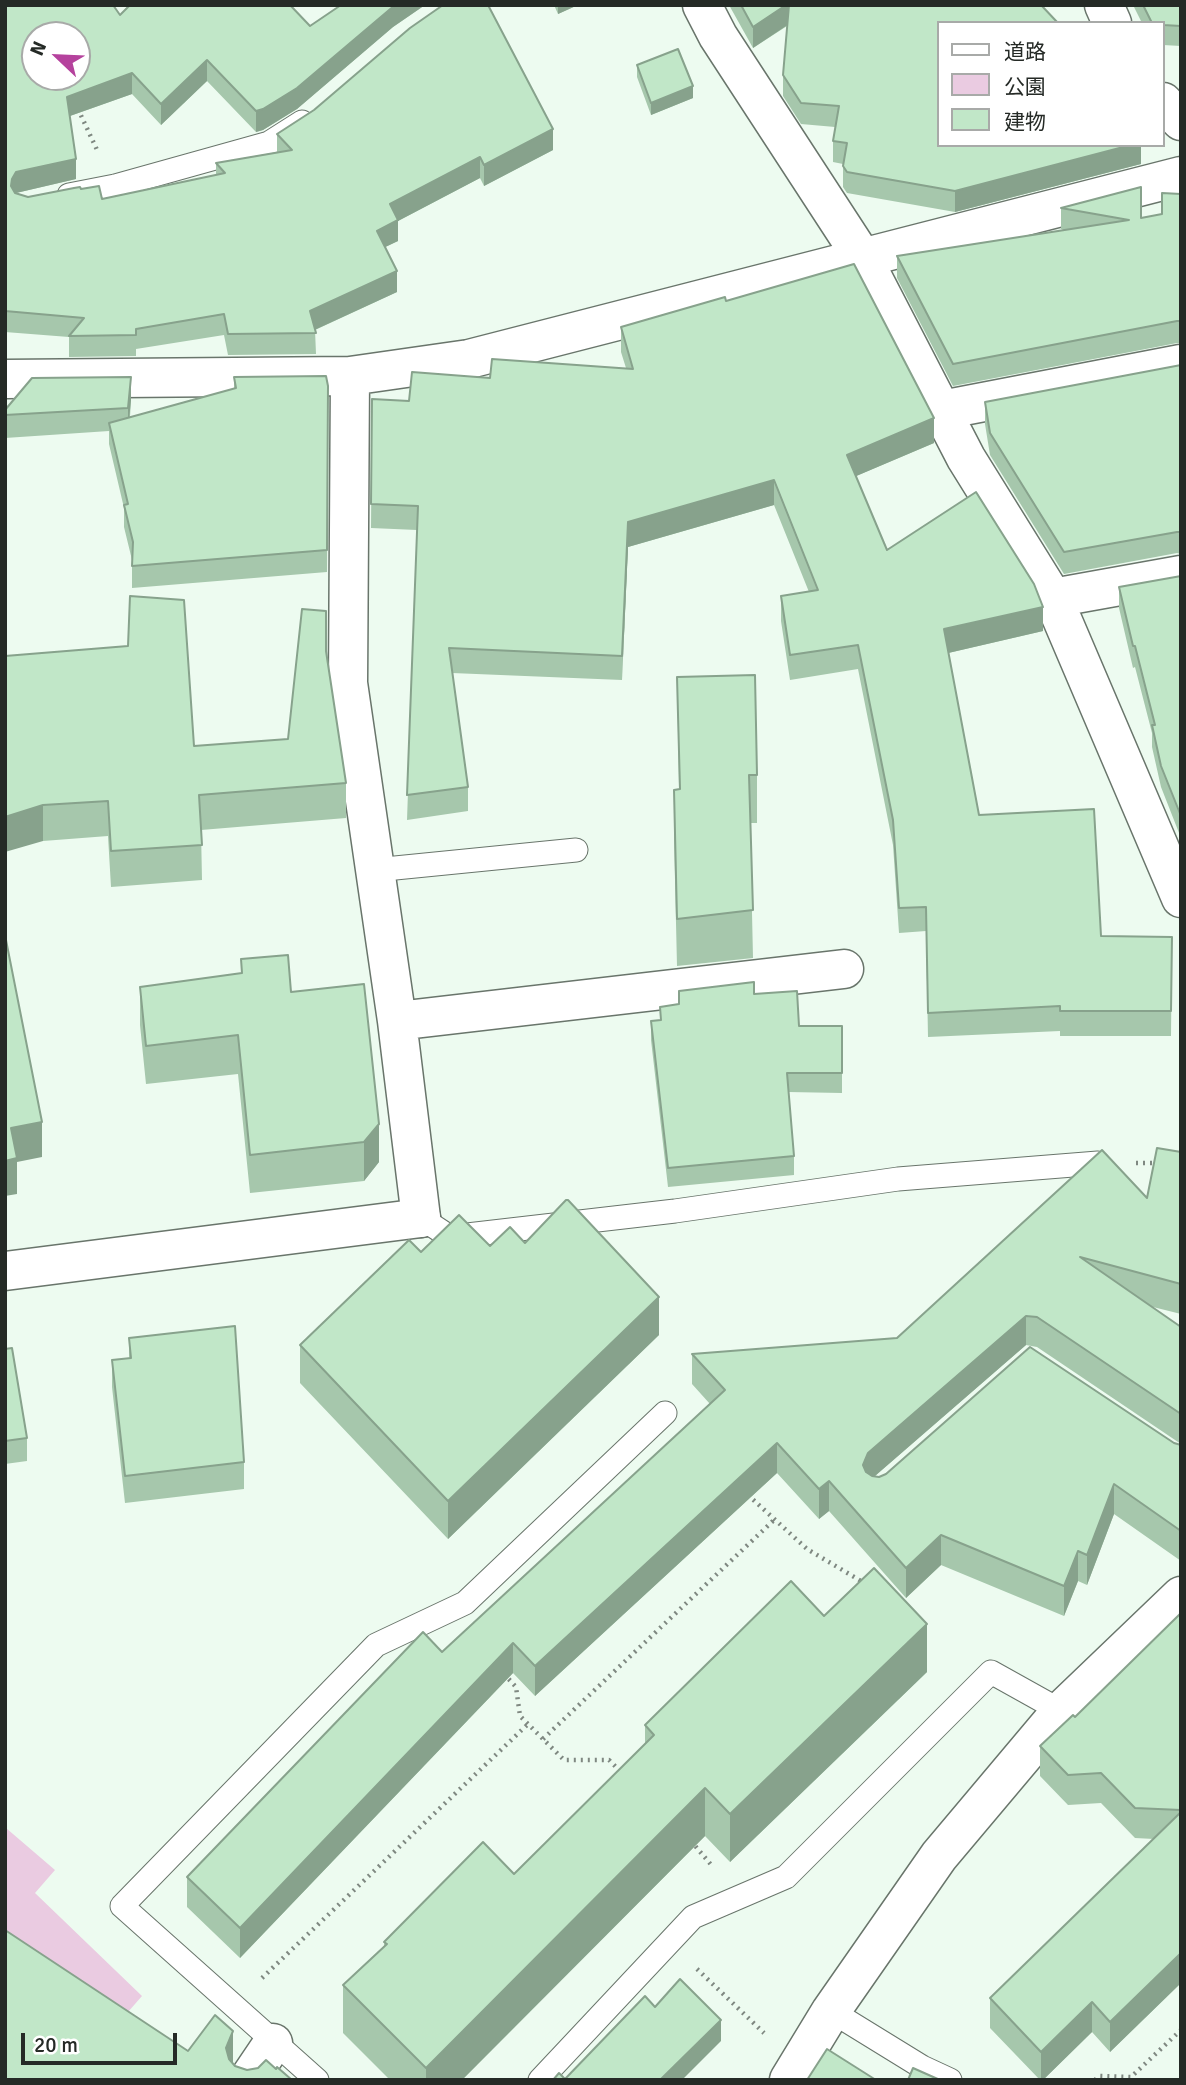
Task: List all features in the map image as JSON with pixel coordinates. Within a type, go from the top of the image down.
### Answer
[{"type":"street","points":[[702,5],[718,36],[862,257],[966,458],[1053,598],[1181,898]]},
{"type":"street","points":[[1104,5],[1111,21]]},
{"type":"street","points":[[1165,104],[1181,121]]},
{"type":"street","points":[[9,386],[350,376],[469,359],[1181,176]]},
{"type":"street","points":[[942,410],[1181,364]]},
{"type":"street","points":[[5,1271],[421,1218],[397,1021],[348,682],[350,376]]},
{"type":"street","points":[[1053,598],[1181,575]]},
{"type":"street","points":[[397,1021],[844,969]]},
{"type":"street","points":[[794,2073],[831,2011],[939,1856],[1060,1711],[1181,1596]]},
{"type":"street","points":[[248,2080],[273,2043]]},
{"type":"lane","points":[[50,199],[115,186],[269,143],[315,112]]},
{"type":"lane","points":[[375,870],[576,850]]},
{"type":"lane","points":[[421,1218],[450,1237],[675,1210],[898,1179],[1098,1163]]},
{"type":"lane","points":[[317,2080],[122,1906],[376,1645],[465,1603],[665,1413]]},
{"type":"lane","points":[[541,2080],[693,1917],[786,1877],[990,1672],[1060,1711]]},
{"type":"lane","points":[[831,2011],[922,2067],[950,2080]]},
{"type":"path","points":[[74,101],[115,186]]},
{"type":"path","points":[[742,1488],[807,1549],[876,1590]]},
{"type":"path","points":[[543,1739],[775,1519]]},
{"type":"path","points":[[499,1669],[516,1688],[520,1716],[564,1760],[609,1760],[628,1779]]},
{"type":"path","points":[[233,2006],[527,1725]]},
{"type":"path","points":[[685,1834],[740,1897]]},
{"type":"path","points":[[669,1941],[794,2073]]},
{"type":"path","points":[[1096,2080],[1099,2076],[1130,2077],[1181,2030]]},
{"type":"green space","points":[[6,1828],[55,1870],[35,1893],[142,1996],[114,2028],[5,1952]]},
{"type":"building","points":[[5,5],[113,5],[120,15],[130,5],[290,5],[310,26],[341,5],[395,5],[297,88],[256,111],[207,60],[161,104],[132,73],[91,88],[91,21],[21,21],[21,91],[83,91],[67,97],[76,159],[16,172],[11,186],[15,193],[28,197],[99,186],[102,199],[225,173],[216,163],[292,150],[277,134],[314,110],[410,28],[443,5],[488,5],[553,129],[484,165],[480,157],[390,204],[398,220],[377,231],[397,271],[310,311],[316,333],[228,334],[224,314],[136,329],[136,335],[69,336],[84,318],[5,311]]},
{"type":"building","points":[[741,5],[786,5],[753,27]]},
{"type":"building","points":[[789,5],[1041,5],[1056,21],[937,21],[937,147],[1123,147],[955,191],[847,172],[843,166],[847,143],[833,141],[839,106],[801,103],[783,75]]},
{"type":"building","points":[[1143,5],[1181,5],[1181,26],[1165,25],[1165,21],[1151,21]]},
{"type":"building","points":[[678,49],[693,86],[651,103],[637,65]]},
{"type":"building","points":[[1141,187],[1141,218],[1162,214],[1162,193],[1181,194],[1181,321],[953,364],[897,256],[1129,220],[1061,208]]},
{"type":"building","points":[[854,264],[934,418],[847,455],[887,550],[976,492],[1034,584],[1043,607],[944,629],[979,815],[1094,809],[1101,936],[1172,937],[1171,1011],[1060,1011],[1060,1006],[928,1013],[926,907],[899,908],[893,820],[858,645],[790,655],[781,596],[818,590],[774,480],[628,522],[622,656],[449,648],[468,787],[407,795],[418,506],[371,504],[372,399],[409,401],[412,372],[490,378],[492,359],[633,369],[621,327],[725,297],[726,301]]},
{"type":"building","points":[[1181,365],[1181,532],[1064,552],[990,433],[985,402]]},
{"type":"building","points":[[326,376],[327,550],[132,566],[133,542],[124,505],[128,504],[109,423],[236,388],[234,377]]},
{"type":"building","points":[[131,377],[128,408],[5,415],[5,410],[32,378]]},
{"type":"building","points":[[1181,576],[1181,816],[1161,766],[1152,725],[1155,725],[1119,587]]},
{"type":"building","points":[[130,596],[184,600],[194,746],[288,739],[302,609],[326,611],[326,651],[346,783],[199,795],[202,845],[111,851],[108,801],[43,805],[5,817],[5,656],[128,646]]},
{"type":"building","points":[[755,675],[757,775],[749,775],[753,910],[677,919],[674,790],[680,789],[677,677]]},
{"type":"building","points":[[5,935],[42,1122],[11,1128],[17,1158],[5,1161]]},
{"type":"building","points":[[288,955],[291,992],[364,984],[379,1124],[364,1142],[250,1155],[238,1035],[146,1046],[140,987],[242,973],[241,959]]},
{"type":"building","points":[[754,982],[754,994],[797,991],[799,1026],[842,1026],[842,1073],[787,1073],[794,1156],[668,1168],[651,1021],[661,1020],[660,1007],[679,1004],[679,991]]},
{"type":"building","points":[[1157,1148],[1181,1152],[1181,1284],[1080,1257],[1181,1327],[1181,1414],[1037,1317],[1026,1316],[868,1453],[863,1465],[866,1472],[872,1476],[886,1474],[1030,1347],[1174,1443],[1181,1445],[1181,1531],[1114,1484],[1087,1555],[1078,1551],[1064,1586],[941,1535],[906,1568],[829,1481],[819,1489],[777,1443],[535,1666],[513,1643],[240,1928],[187,1877],[423,1632],[442,1652],[725,1390],[692,1354],[897,1338],[1102,1150],[1147,1198]]},
{"type":"building","points":[[566,1200],[659,1297],[448,1501],[300,1345],[409,1240],[421,1252],[459,1215],[490,1246],[510,1227],[525,1243]]},
{"type":"building","points":[[235,1326],[244,1462],[125,1476],[112,1360],[131,1358],[129,1338]]},
{"type":"building","points":[[12,1348],[27,1438],[5,1441],[5,1349]]},
{"type":"building","points":[[874,1568],[927,1624],[730,1814],[705,1788],[426,2068],[343,1985],[387,1944],[384,1942],[483,1842],[514,1874],[654,1735],[645,1725],[791,1581],[824,1616]]},
{"type":"building","points":[[1181,1613],[1181,1810],[1135,1808],[1101,1773],[1068,1775],[1040,1746],[1073,1715],[1075,1717]]},
{"type":"building","points":[[1181,1812],[1181,1953],[1110,2022],[1092,2002],[1041,2052],[990,1998]]},
{"type":"building","points":[[5,1930],[188,2051],[215,2015],[233,2031],[226,2048],[229,2059],[235,2066],[247,2070],[258,2068],[266,2060],[292,2080],[5,2080]]},
{"type":"building","points":[[680,1979],[721,2020],[660,2080],[553,2080],[559,2073],[565,2079],[645,1996],[655,2007]]},
{"type":"building","points":[[827,2049],[876,2080],[807,2080]]},
{"type":"building","points":[[913,2068],[940,2080],[908,2080]]}]
